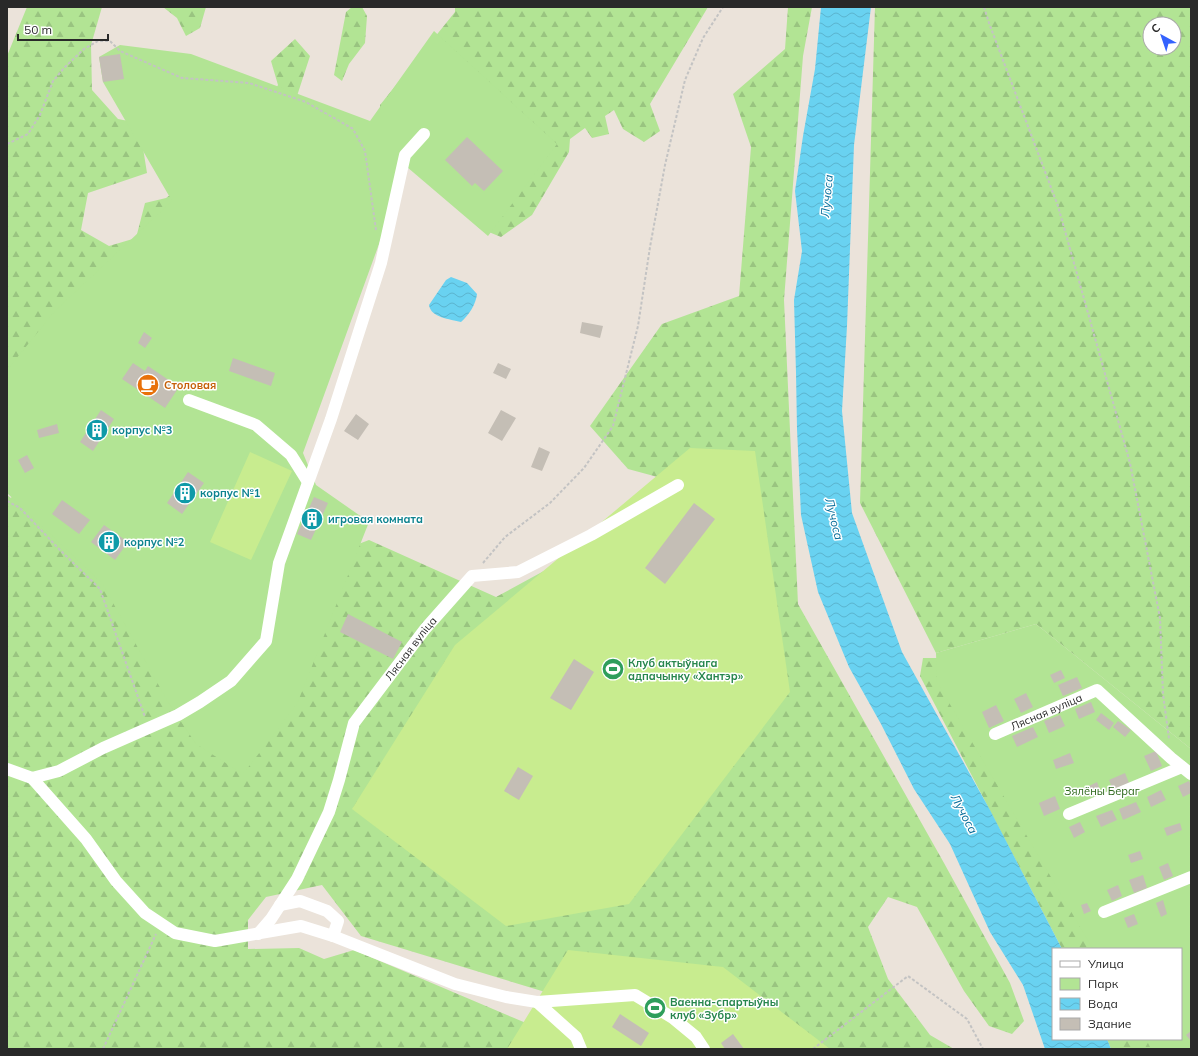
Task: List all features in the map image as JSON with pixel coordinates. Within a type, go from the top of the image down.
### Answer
[{"type":"street","points":[[32,778],[59,771],[103,748],[178,715],[231,681],[266,641],[279,563],[331,419],[381,263],[406,155],[424,134]]},
{"type":"street","points":[[189,400],[256,425],[290,455],[308,482]]},
{"type":"street","points":[[472,576],[518,572],[591,535],[678,485]]},
{"type":"street","name":"Лясная вуліца","points":[[280,905],[297,879],[329,812],[354,723],[425,629],[472,576]]},
{"type":"street","name":"Лясная вуліца","points":[[995,734],[1097,690],[1171,758]]},
{"type":"street","points":[[1171,758],[1186,770]]},
{"type":"street","points":[[7,769],[32,778],[86,839],[116,881],[145,912],[175,933],[214,941],[302,926],[333,936],[455,984],[506,997],[538,1002],[635,994],[673,1018],[696,1037],[704,1049]]},
{"type":"street","points":[[1069,814],[1186,770]]},
{"type":"street","points":[[1104,912],[1191,877]]},
{"type":"street","points":[[258,934],[271,919],[280,905],[300,901],[327,911],[338,921],[333,936]]},
{"type":"street","points":[[538,1002],[576,1037],[581,1049]]},
{"type":"path","points":[[472,576],[505,537],[550,503],[584,468],[613,426],[638,326],[650,247],[665,165],[685,80],[703,38],[723,7]]},
{"type":"path","points":[[984,7],[1058,206],[1130,463],[1160,618],[1163,694],[1171,758]]},
{"type":"path","points":[[7,144],[28,134],[40,115],[53,81],[65,67],[84,49],[98,41],[110,41],[120,51],[182,78],[249,83],[306,102],[353,129],[365,151],[376,233]]},
{"type":"path","points":[[7,501],[20,508],[100,589],[149,728]]},
{"type":"path","points":[[103,1049],[161,923]]},
{"type":"path","points":[[813,1049],[908,976],[967,1019],[984,1049]]},
{"type":"green space","points":[[27,7],[102,7],[91,45],[92,90],[118,119],[139,123],[147,173],[88,193],[81,230],[109,246],[136,238],[145,203],[166,198],[253,132],[278,85],[271,61],[295,39],[310,56],[284,136],[220,256],[298,567],[369,540],[496,597],[564,560],[691,486],[628,469],[590,426],[662,324],[739,296],[751,147],[733,94],[785,49],[788,7],[812,7],[803,56],[784,300],[798,604],[1010,983],[1024,1021],[1012,1034],[989,1026],[964,991],[917,907],[888,897],[868,927],[888,979],[930,1035],[954,1049],[811,1049],[555,995],[361,936],[322,885],[266,897],[248,920],[248,949],[299,948],[324,959],[354,950],[533,1026],[574,1049],[7,1049],[7,495],[11,498],[19,483],[7,439],[7,56]]},
{"type":"green space","points":[[163,7],[206,7],[200,28],[186,36],[177,18]]},
{"type":"green space","points":[[352,7],[362,7],[367,16],[365,43],[349,64],[342,81],[334,75],[346,12]]},
{"type":"green space","points":[[455,7],[708,7],[650,104],[660,131],[644,142],[623,129],[614,110],[605,116],[609,134],[592,138],[585,128],[570,139],[569,152],[532,215],[501,237],[479,228],[382,125],[380,105],[455,12]]},
{"type":"green space","points":[[875,7],[1191,7],[1191,749],[1036,624],[936,653],[860,503]]},
{"type":"green space","points":[[434,31],[557,144],[488,236],[407,167],[303,453],[316,485],[369,522],[297,704],[243,774],[196,744],[168,702],[102,583],[7,493],[7,370],[55,311],[172,201],[103,82],[99,57],[120,45],[191,54],[370,121]]},
{"type":"green space","name":"Клуб актыўнага адпачынку «Хантэр»","points":[[690,448],[755,451],[790,692],[629,904],[506,926],[352,809],[455,645]]},
{"type":"green space","points":[[250,452],[292,471],[251,560],[210,542]]},
{"type":"green space","name":"Зялёны Бераг","points":[[1036,624],[1191,749],[1191,1049],[1151,1049],[1146,1040],[1182,1040],[1182,948],[1092,948],[937,682],[936,653]]},
{"type":"green space","points":[[923,658],[946,658],[1127,948],[1061,948],[920,676]]},
{"type":"green space","name":"Ваенна-спартыўны клуб «Зубр»","points":[[568,950],[723,967],[830,1049],[507,1049]]},
{"type":"green space","points":[[1107,1040],[1161,1040],[1163,1049],[1111,1049]]},
{"type":"water","name":"Лучоса","points":[[821,7],[871,7],[854,145],[842,411],[852,513],[902,652],[990,810],[1061,948],[1052,948],[1052,1040],[1107,1040],[1111,1049],[1045,1049],[1023,985],[990,932],[950,844],[914,789],[881,724],[849,667],[818,592],[801,515],[794,300],[802,251],[795,191],[815,69]]},
{"type":"water","points":[[451,277],[467,283],[477,294],[472,309],[461,322],[447,319],[433,313],[429,305],[446,280]]},
{"type":"building","points":[[120,54],[124,79],[103,82],[99,57]]},
{"type":"building","points":[[467,137],[503,171],[484,191],[475,183],[472,186],[445,160]]},
{"type":"building","points":[[582,322],[603,326],[600,338],[580,333]]},
{"type":"building","points":[[144,332],[152,338],[145,348],[138,343]]},
{"type":"building","points":[[233,358],[275,373],[271,386],[229,371]]},
{"type":"building","points":[[133,363],[145,371],[148,366],[179,387],[165,408],[122,379]]},
{"type":"building","points":[[498,363],[511,369],[506,379],[493,373]]},
{"type":"building","name":"корпус №3","points":[[101,410],[114,419],[93,451],[80,442]]},
{"type":"building","points":[[501,410],[516,418],[502,441],[488,433]]},
{"type":"building","points":[[356,414],[369,424],[358,440],[344,431]]},
{"type":"building","points":[[57,424],[59,433],[39,438],[37,430]]},
{"type":"building","points":[[539,447],[550,452],[542,471],[531,467]]},
{"type":"building","points":[[27,455],[34,468],[25,473],[18,460]]},
{"type":"building","name":"корпус №1","points":[[188,472],[204,483],[182,514],[167,503]]},
{"type":"building","name":"игровая комната","points":[[314,497],[328,503],[311,540],[297,534]]},
{"type":"building","points":[[62,500],[90,520],[79,534],[52,514]]},
{"type":"building","points":[[694,503],[715,519],[665,584],[645,568]]},
{"type":"building","name":"корпус №2","points":[[104,525],[128,542],[115,560],[91,542]]},
{"type":"building","points":[[348,614],[402,642],[393,659],[340,632]]},
{"type":"building","points":[[574,659],[594,672],[571,710],[550,698]]},
{"type":"building","points":[[1061,670],[1065,678],[1054,683],[1050,675]]},
{"type":"building","points":[[1077,677],[1082,688],[1063,696],[1058,685]]},
{"type":"building","points":[[1026,693],[1033,707],[1021,713],[1014,699]]},
{"type":"building","points":[[1091,702],[1095,712],[1079,719],[1075,709]]},
{"type":"building","points":[[996,705],[1004,721],[989,728],[982,712]]},
{"type":"building","points":[[1101,713],[1114,723],[1109,730],[1096,720]]},
{"type":"building","points":[[1060,715],[1065,726],[1049,733],[1044,721]]},
{"type":"building","points":[[1118,721],[1131,730],[1125,737],[1113,727]]},
{"type":"building","points":[[1033,727],[1038,737],[1017,747],[1012,736]]},
{"type":"building","points":[[1156,751],[1162,766],[1151,771],[1144,756]]},
{"type":"building","points":[[1070,753],[1074,763],[1056,769],[1053,760]]},
{"type":"building","points":[[518,767],[533,776],[519,800],[504,791]]},
{"type":"building","points":[[1125,773],[1129,783],[1113,790],[1109,780]]},
{"type":"building","points":[[1189,781],[1191,793],[1183,797],[1178,786]]},
{"type":"building","points":[[1097,782],[1101,792],[1090,797],[1085,788]]},
{"type":"building","points":[[1161,790],[1166,800],[1151,807],[1147,797]]},
{"type":"building","points":[[1055,796],[1060,809],[1044,816],[1039,803]]},
{"type":"building","points":[[1136,802],[1141,812],[1123,820],[1119,809]]},
{"type":"building","points":[[1112,810],[1117,820],[1101,827],[1096,816]]},
{"type":"building","points":[[1080,822],[1085,832],[1074,838],[1069,827]]},
{"type":"building","points":[[1180,823],[1182,830],[1167,836],[1164,828]]},
{"type":"building","points":[[1140,851],[1143,859],[1131,863],[1128,855]]},
{"type":"building","points":[[1168,863],[1173,876],[1164,880],[1159,867]]},
{"type":"building","points":[[1143,875],[1147,888],[1134,893],[1129,880]]},
{"type":"building","points":[[1118,885],[1122,896],[1112,901],[1107,890]]},
{"type":"building","points":[[1163,900],[1167,914],[1161,917],[1156,903]]},
{"type":"building","points":[[1087,903],[1091,911],[1084,914],[1081,905]]},
{"type":"building","points":[[1134,914],[1138,924],[1128,928],[1124,918]]},
{"type":"building","points":[[620,1014],[649,1033],[641,1046],[612,1027]]},
{"type":"building","points":[[1191,1031],[1191,1041],[1186,1035]]},
{"type":"building","points":[[733,1034],[744,1049],[725,1049],[721,1043]]},
{"type":"place","name":"Столовая","points":[[148,385]]},
{"type":"place","name":"корпус №3","points":[[97,430]]},
{"type":"place","name":"корпус №1","points":[[185,493]]},
{"type":"place","name":"игровая комната","points":[[312,519]]},
{"type":"place","name":"корпус №2","points":[[109,542]]},
{"type":"place","name":"Клуб актыўнага адпачынку «Хантэр»","points":[[613,669]]},
{"type":"place","name":"Ваенна-спартыўны клуб «Зубр»","points":[[655,1008]]}]
